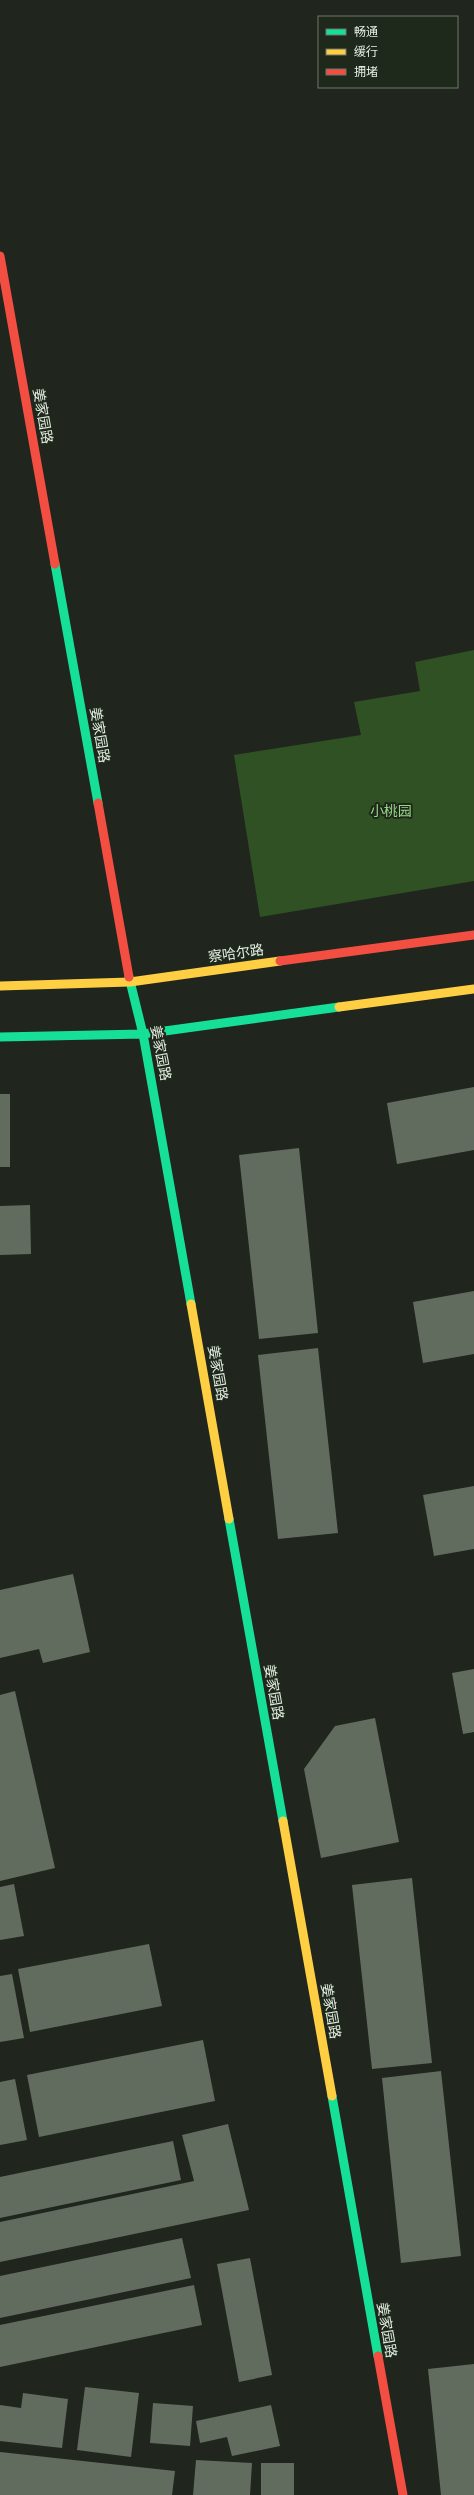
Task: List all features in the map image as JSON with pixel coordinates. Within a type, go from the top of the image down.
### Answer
[{"type":"street","name":"姜家园路","points":[[0,256],[130,982],[143,1034],[403,2495]]},
{"type":"street","name":"察哈尔路","points":[[0,986],[130,982],[474,935]]},
{"type":"street","points":[[0,1037],[143,1034],[474,989]]},
{"type":"green space","name":"小桃园","points":[[474,650],[474,881],[260,917],[234,755],[361,735],[354,702],[420,691],[415,662]]},
{"type":"building","points":[[474,1087],[474,1150],[397,1164],[387,1103]]},
{"type":"building","points":[[0,1094],[10,1094],[10,1167],[0,1167]]},
{"type":"building","points":[[299,1148],[318,1333],[259,1339],[239,1155]]},
{"type":"building","points":[[30,1205],[31,1254],[0,1255],[0,1206]]},
{"type":"building","points":[[474,1291],[474,1354],[423,1363],[413,1302]]},
{"type":"building","points":[[318,1348],[338,1533],[278,1539],[258,1355]]},
{"type":"building","points":[[474,1486],[474,1549],[434,1556],[423,1495]]},
{"type":"building","points":[[73,1574],[90,1652],[43,1663],[39,1649],[0,1658],[0,1590]]},
{"type":"building","points":[[474,1669],[474,1732],[463,1734],[452,1673]]},
{"type":"building","points":[[15,1691],[55,1868],[0,1881],[0,1695]]},
{"type":"building","points":[[375,1718],[399,1842],[321,1858],[304,1769],[335,1726]]},
{"type":"building","points":[[412,1878],[432,2063],[372,2069],[352,1885]]},
{"type":"building","points":[[14,1884],[24,1936],[0,1940],[0,1887]]},
{"type":"building","points":[[149,1944],[162,2006],[30,2032],[18,1969]]},
{"type":"building","points":[[12,1974],[24,2038],[0,2042],[0,1976]]},
{"type":"building","points":[[203,2040],[215,2101],[39,2137],[27,2075]]},
{"type":"building","points":[[441,2071],[461,2256],[401,2263],[382,2078]]},
{"type":"building","points":[[15,2079],[27,2140],[0,2145],[0,2082]]},
{"type":"building","points":[[228,2124],[249,2210],[0,2262],[0,2222],[194,2181],[182,2135]]},
{"type":"building","points":[[173,2141],[181,2180],[0,2218],[0,2177]]},
{"type":"building","points":[[182,2238],[191,2278],[0,2318],[0,2276]]},
{"type":"building","points":[[250,2258],[272,2375],[239,2382],[217,2264]]},
{"type":"building","points":[[194,2285],[202,2325],[0,2367],[0,2325]]},
{"type":"building","points":[[474,2364],[474,2495],[441,2495],[428,2369]]},
{"type":"building","points":[[85,2387],[139,2393],[131,2457],[77,2450]]},
{"type":"building","points":[[23,2393],[68,2399],[62,2448],[0,2441],[0,2405],[21,2408]]},
{"type":"building","points":[[153,2403],[193,2406],[190,2446],[150,2443]]},
{"type":"building","points":[[271,2405],[280,2446],[232,2456],[227,2437],[200,2443],[196,2421]]},
{"type":"building","points":[[0,2452],[175,2471],[172,2495],[0,2495]]},
{"type":"building","points":[[196,2460],[252,2463],[250,2495],[193,2495]]},
{"type":"building","points":[[261,2463],[294,2463],[294,2495],[261,2495]]},
{"type":"traffic: fast","points":[[55,564],[98,803]]},
{"type":"traffic: fast","points":[[129,977],[143,1034],[191,1304]]},
{"type":"traffic: fast","points":[[0,1037],[143,1034],[339,1007]]},
{"type":"traffic: fast","points":[[229,1519],[283,1821]]},
{"type":"traffic: fast","points":[[332,2096],[378,2356]]},
{"type":"traffic: slow","points":[[0,986],[130,982],[280,961]]},
{"type":"traffic: slow","points":[[339,1007],[474,989]]},
{"type":"traffic: slow","points":[[191,1304],[229,1519]]},
{"type":"traffic: slow","points":[[283,1821],[332,2096]]},
{"type":"traffic: jam","points":[[0,256],[55,564]]},
{"type":"traffic: jam","points":[[98,803],[129,977]]},
{"type":"traffic: jam","points":[[280,961],[474,935]]},
{"type":"traffic: jam","points":[[378,2356],[403,2495]]}]
